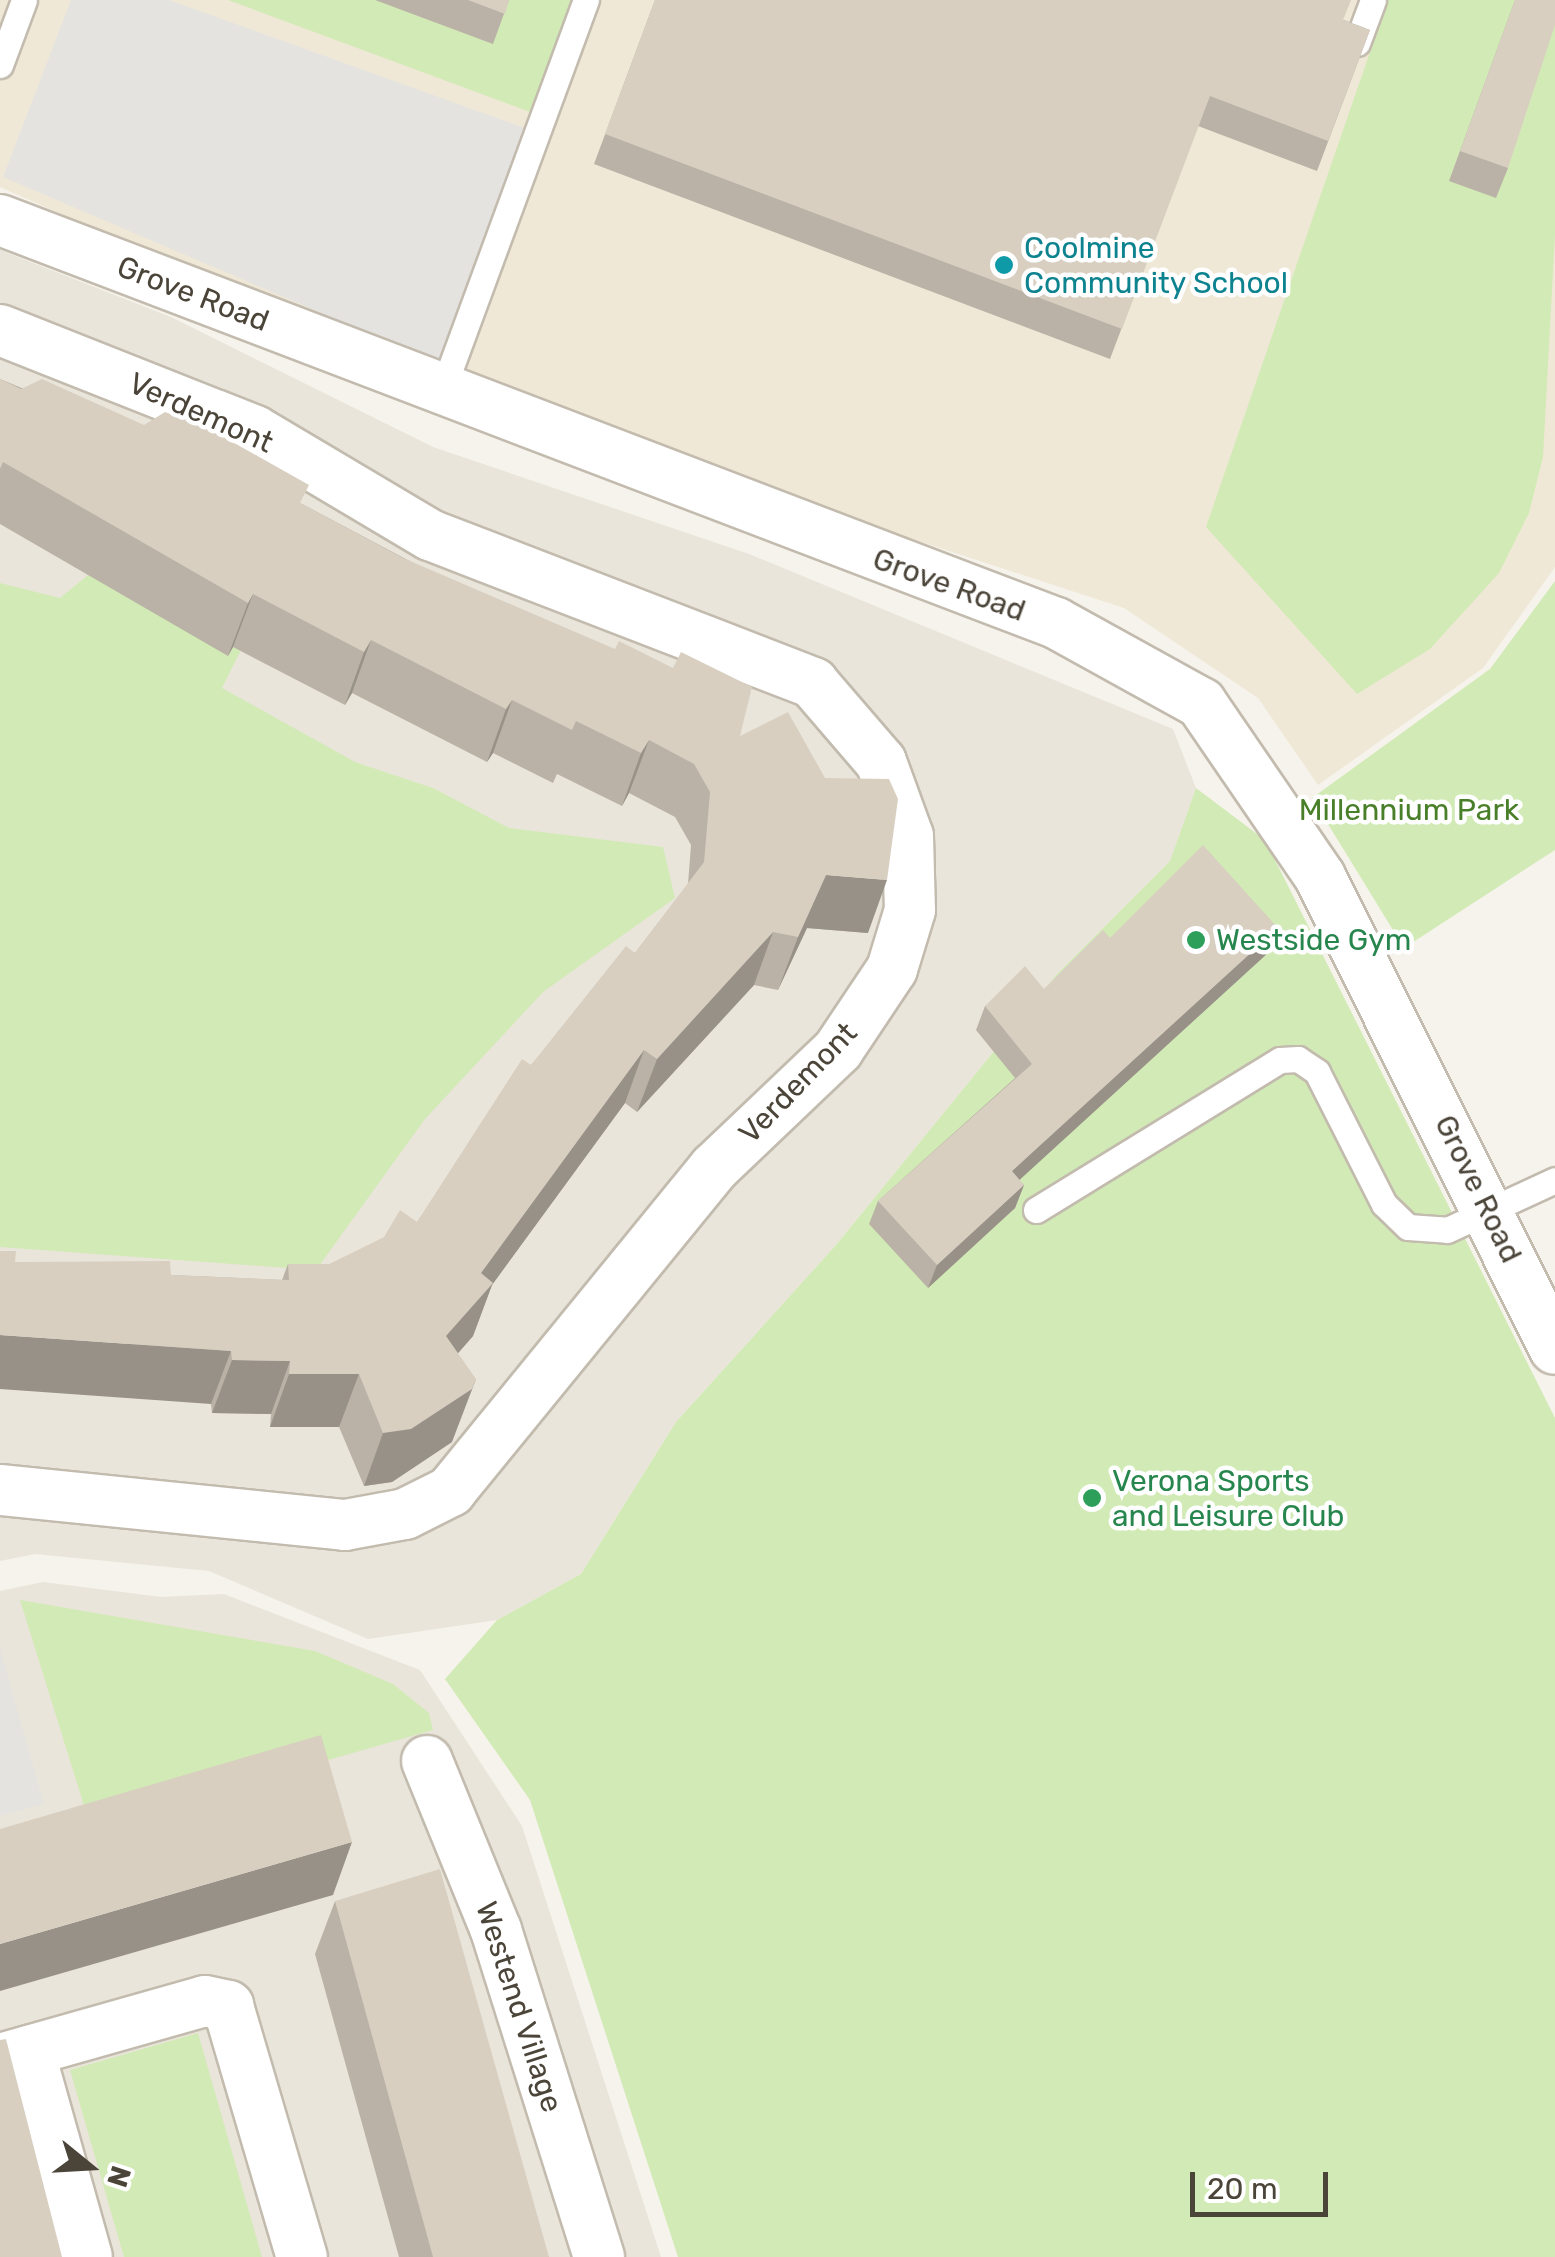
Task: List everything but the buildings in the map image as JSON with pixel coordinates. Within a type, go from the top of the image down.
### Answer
[{"type":"street","name":"Grove Road","points":[[0,220],[1056,623],[1201,703],[1320,876],[1555,1348]]},
{"type":"street","name":"Verdemont","points":[[0,330],[254,431],[430,535],[812,683],[881,762],[908,836],[910,910],[892,969],[838,1050],[714,1168],[451,1491],[405,1514],[345,1526],[0,1490]]},
{"type":"street","name":"Westend Village","points":[[427,1761],[496,1930],[600,2257]]},
{"type":"street","points":[[87,2257],[15,2055],[205,2000],[228,2006],[302,2257]]},
{"type":"lane","points":[[0,65],[24,0]]},
{"type":"lane","points":[[442,391],[586,0]]},
{"type":"lane","points":[[1357,42],[1372,0]]},
{"type":"lane","points":[[1036,1210],[1280,1060],[1298,1059],[1317,1072],[1395,1218],[1446,1230],[1488,1207],[1555,1180]]},
{"type":"shaded area","name":"Coolmine Community School","points":[[0,0],[1555,0],[1555,567],[1483,668],[1318,785],[1258,698],[1124,608],[464,393],[0,187]]},
{"type":"shaded area","points":[[71,0],[169,0],[530,130],[443,365],[3,177]]},
{"type":"shaded area","points":[[0,250],[171,317],[433,447],[749,554],[1173,729],[1196,788],[1170,861],[1057,974],[836,1245],[676,1422],[581,1574],[497,1620],[368,1639],[209,1571],[35,1554],[0,1561]]},
{"type":"shaded area","points":[[43,1582],[161,1597],[224,1594],[420,1670],[522,1826],[661,2257],[0,2257],[0,1591]]},
{"type":"shaded area","points":[[0,1649],[44,1804],[0,1816]]},
{"type":"green space","points":[[228,0],[575,0],[533,113]]},
{"type":"green space","points":[[1388,0],[1555,0],[1555,234],[1543,457],[1529,513],[1499,573],[1430,649],[1357,694],[1206,527]]},
{"type":"green space","points":[[99,566],[245,642],[222,688],[355,762],[433,788],[509,828],[663,847],[675,898],[543,992],[425,1119],[316,1270],[0,1247],[0,583],[60,598]]},
{"type":"green space","name":"Millennium Park","points":[[1555,581],[1555,850],[1404,948],[1312,798],[1490,669]]},
{"type":"green space","name":"Verona Sports and Leisure Club","points":[[1196,788],[1265,840],[1555,1418],[1555,2257],[678,2257],[530,1800],[445,1679],[497,1620],[581,1574],[676,1422],[836,1245],[1057,974],[1170,861]]},
{"type":"green space","points":[[20,1600],[315,1651],[393,1684],[429,1713],[433,1730],[91,1828]]},
{"type":"green space","points":[[198,2033],[262,2257],[124,2257],[70,2070]]},
{"type":"place","name":"Coolmine Community School","points":[[1004,265]]},
{"type":"place","name":"Westside Gym","points":[[1196,940]]},
{"type":"place","name":"Verona Sports and Leisure Club","points":[[1092,1498]]}]
